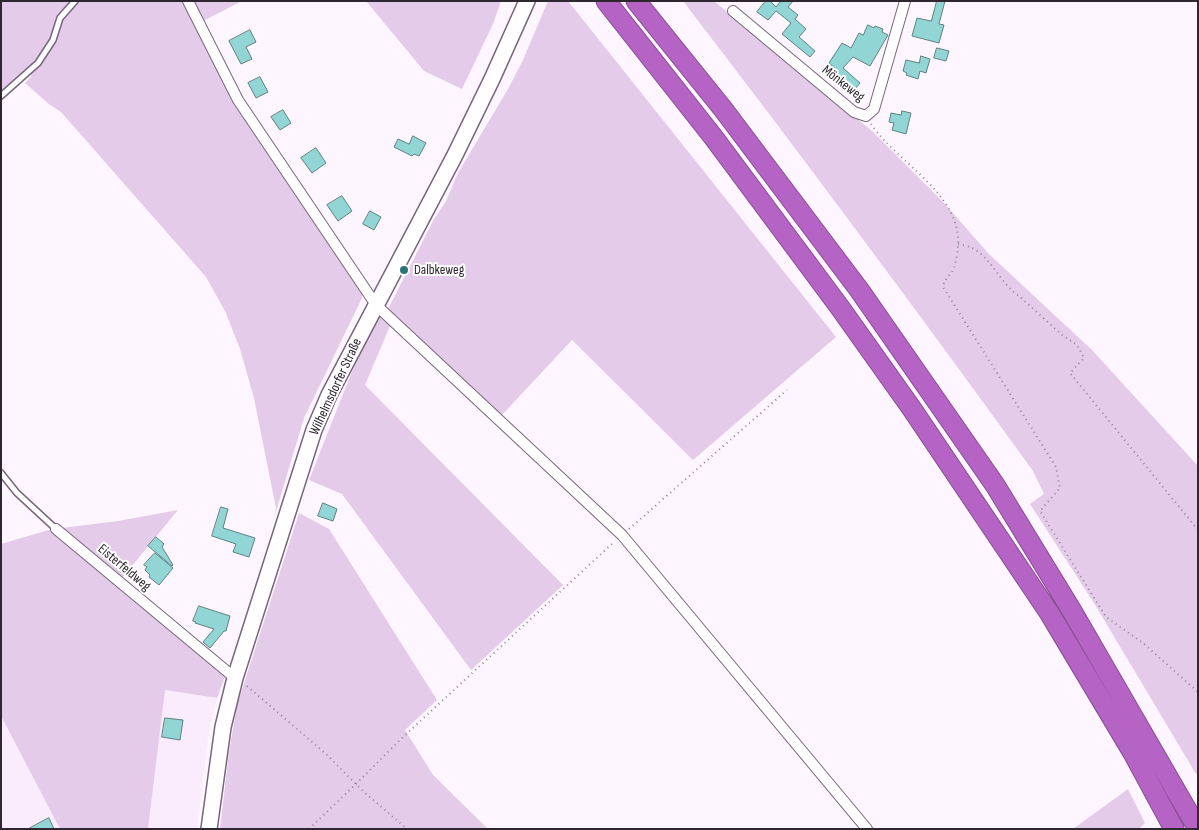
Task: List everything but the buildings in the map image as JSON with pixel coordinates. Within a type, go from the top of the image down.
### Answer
[{"type":"highway","points":[[606,1],[714,138],[917,417],[1050,614],[1133,753],[1174,829]]},
{"type":"highway","points":[[636,1],[723,109],[860,292],[995,485],[1072,611],[1198,829]]},
{"type":"street","points":[[188,1],[238,100],[376,305],[622,535],[867,829]]},
{"type":"street","name":"Wilhelmsdorfer Straße","points":[[209,829],[223,727],[235,678],[314,430],[329,395],[459,146],[527,1]]},
{"type":"street","name":"Mönkeweg","points":[[733,11],[854,112],[866,116],[874,109],[905,1]]},
{"type":"street","name":"Eisterfeldweg","points":[[56,529],[235,678]]},
{"type":"lane","points":[[1,96],[38,63],[53,40],[60,18],[71,3],[75,1]]},
{"type":"lane","name":"Eisterfeldweg","points":[[1,473],[17,493],[56,529]]},
{"type":"path","points":[[866,116],[875,129],[946,203],[956,224],[958,244],[954,269],[943,287],[1056,467],[1060,488],[1040,511],[1106,617],[1143,643],[1198,692]]},
{"type":"path","points":[[958,244],[970,247],[979,254],[1012,292],[1019,296],[1062,335],[1077,345],[1084,358],[1070,372],[1198,530]]},
{"type":"path","points":[[309,829],[409,731],[622,535],[787,390]]},
{"type":"path","points":[[235,678],[246,685],[326,754],[356,784],[407,829]]},
{"type":"shaded area","points":[[1,1],[182,1],[234,103],[362,293],[362,298],[304,418],[274,518],[276,508],[254,398],[240,349],[225,311],[206,277],[61,112],[25,83],[32,76],[25,71],[1,92]]},
{"type":"shaded area","points":[[192,1],[242,1],[203,21]]},
{"type":"shaded area","points":[[366,1],[501,1],[493,24],[462,89],[424,71]]},
{"type":"shaded area","points":[[548,1],[568,1],[836,337],[693,460],[572,340],[501,416],[388,309],[433,221],[446,201],[458,173],[508,89],[523,60]]},
{"type":"shaded area","points":[[683,1],[714,1],[872,131],[944,203],[989,254],[1092,350],[1198,466],[1198,772],[1196,774],[1094,603],[1030,504],[1044,494],[1033,471],[860,235]]},
{"type":"shaded area","points":[[379,314],[390,326],[365,385],[563,585],[471,670],[342,494],[309,480],[353,369]]},
{"type":"shaded area","points":[[178,510],[122,578],[62,528],[118,521]]},
{"type":"shaded area","points":[[299,513],[329,529],[437,700],[405,730],[433,775],[488,829],[220,829],[229,752],[237,705]]},
{"type":"shaded area","points":[[52,529],[226,674],[217,698],[165,690],[148,829],[60,829],[1,716],[1,544]]},
{"type":"shaded area","points":[[165,690],[217,698],[209,730],[197,829],[148,829]]},
{"type":"shaded area","points":[[1,716],[10,734],[60,829],[1,829]]},
{"type":"shaded area","points":[[1128,789],[1145,823],[1139,829],[1073,829]]},
{"type":"place","name":"Dalbkeweg","points":[[404,270]]}]
